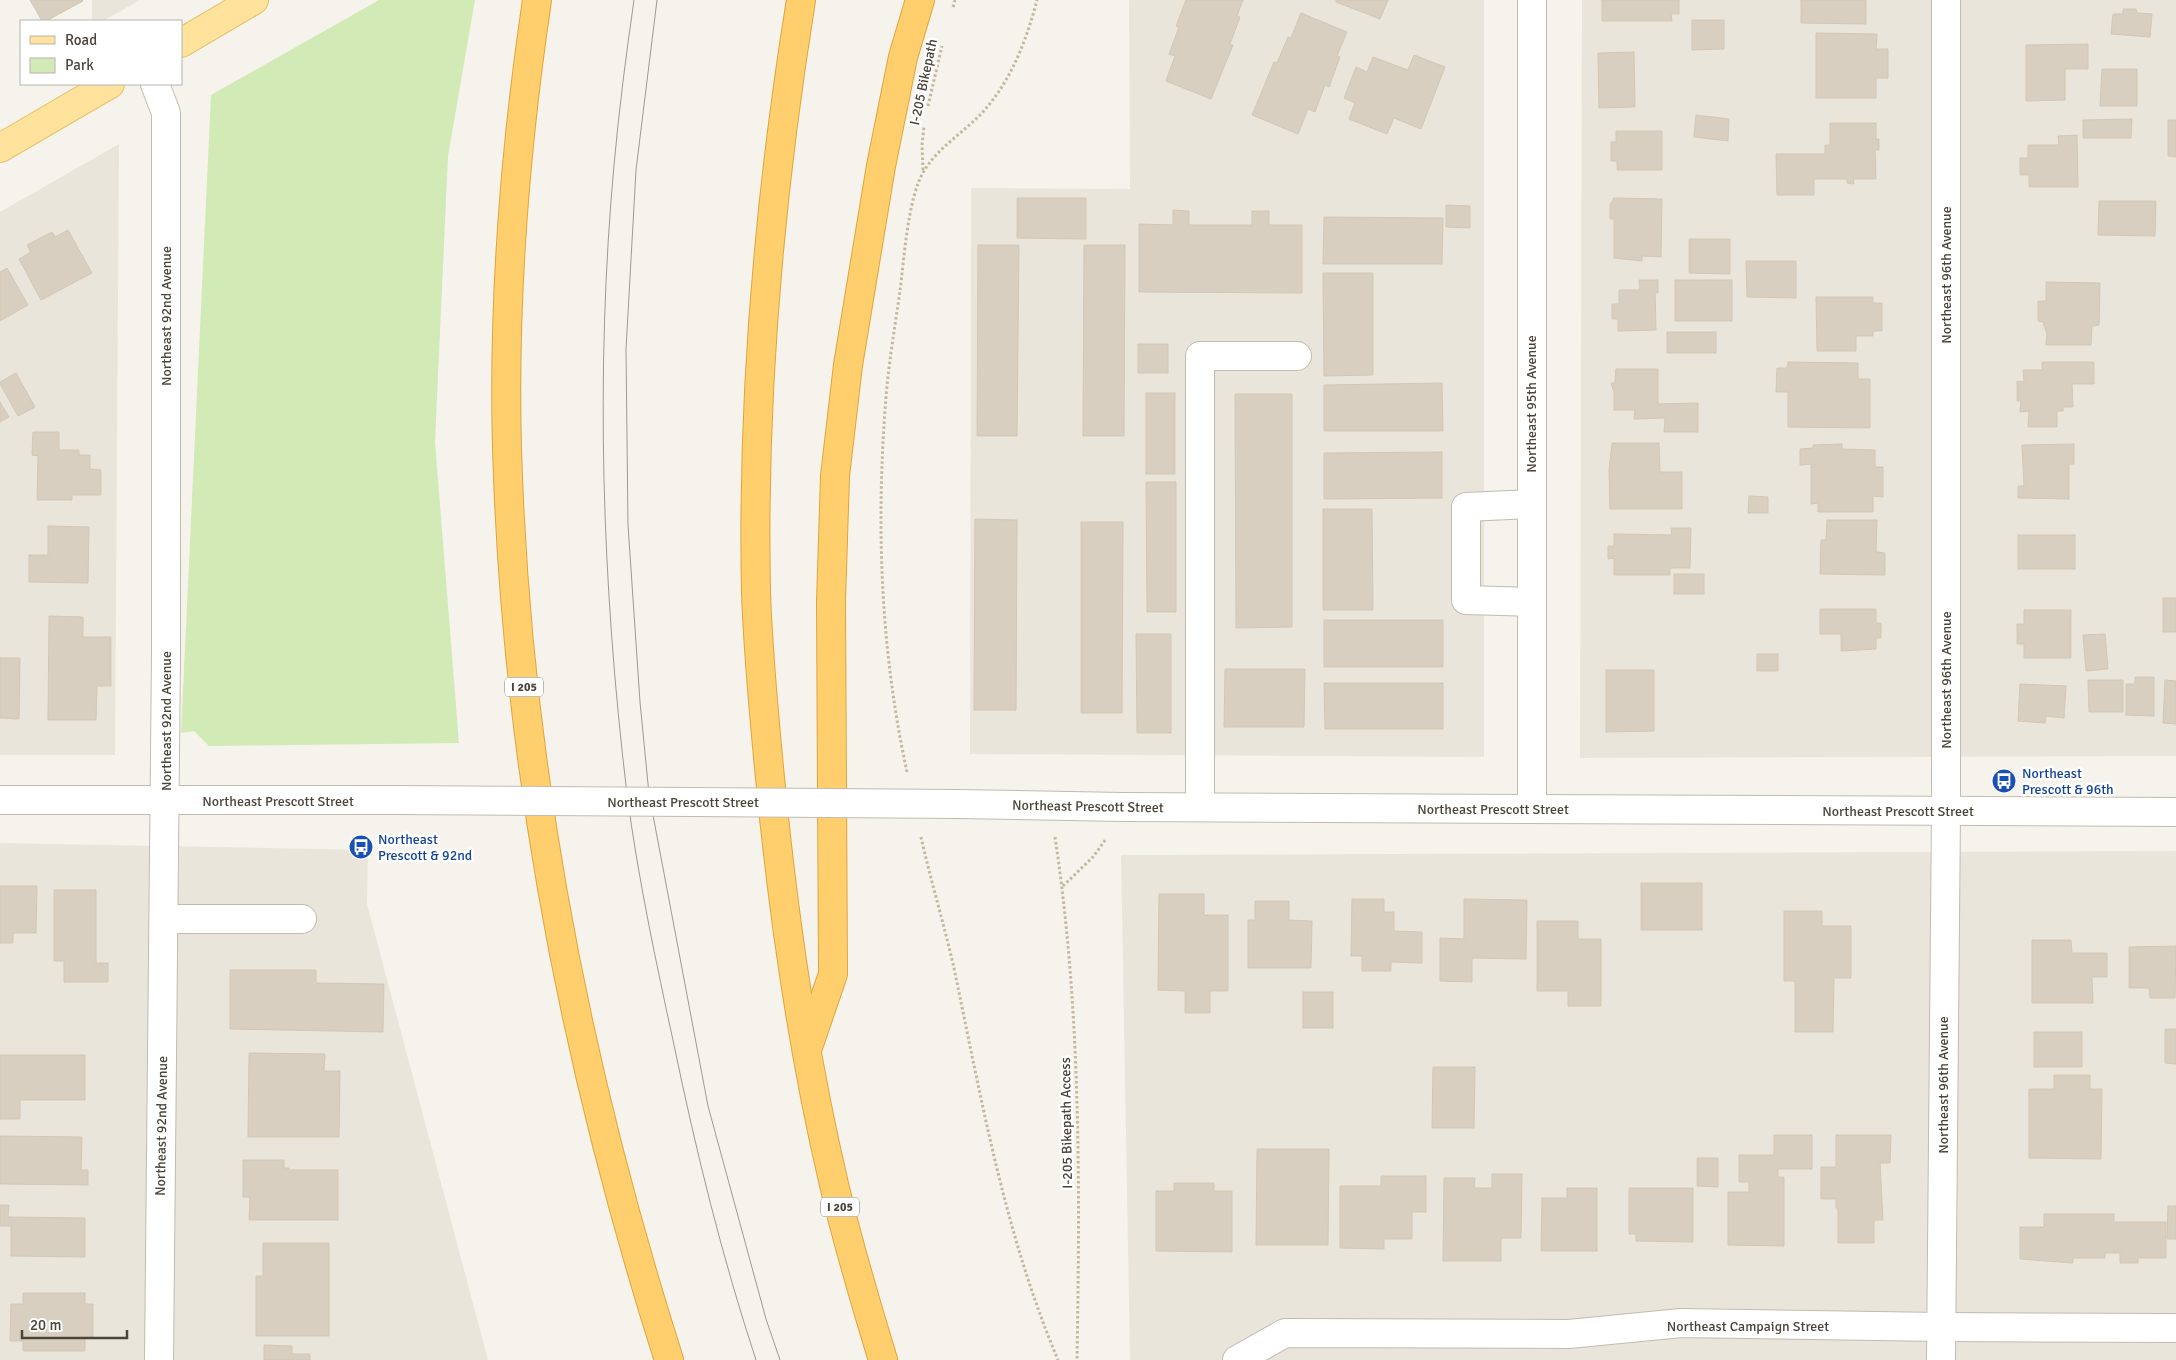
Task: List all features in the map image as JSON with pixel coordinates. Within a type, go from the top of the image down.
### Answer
[{"type":"highway","name":"I 205","points":[[537,0],[514,189],[508,321],[507,446],[513,576],[525,703],[544,841],[564,951],[588,1063],[622,1205],[669,1360]]},
{"type":"highway","name":"I 205","points":[[801,0],[786,90],[771,240],[757,475],[756,594],[765,729],[778,861],[806,1053],[833,1181],[883,1360]]},
{"type":"highway","points":[[806,1053],[832,974],[831,602],[835,476],[850,356],[879,176],[903,58],[920,0]]},
{"type":"main road","points":[[182,42],[254,0]]},
{"type":"main road","points":[[0,148],[108,85]]},
{"type":"street","name":"Northeast 95th Avenue","points":[[1532,0],[1532,809]]},
{"type":"street","name":"Northeast 96th Avenue","points":[[1941,1360],[1946,811],[1946,0]]},
{"type":"street","name":"Northeast 92nd Avenue","points":[[156,85],[166,113],[165,801],[159,1360]]},
{"type":"street","points":[[1200,807],[1200,356],[1297,356]]},
{"type":"street","points":[[1531,504],[1466,507],[1466,600],[1532,602]]},
{"type":"street","name":"Northeast Prescott Street","points":[[0,800],[396,800],[957,804],[1051,807],[2176,812]]},
{"type":"street","points":[[164,920],[302,920]]},
{"type":"street","name":"Northeast Campaign Street","points":[[1237,1360],[1285,1333],[1569,1334],[1681,1323],[1942,1328],[2176,1328]]},
{"type":"path","points":[[952,9],[955,0]]},
{"type":"path","name":"I-205 Bikepath","points":[[924,123],[922,145],[923,171],[945,146],[980,114],[1009,77],[1028,36],[1037,0]]},
{"type":"path","name":"I-205 Bikepath","points":[[927,114],[943,43]]},
{"type":"path","name":"I-205 Bikepath Access","points":[[1051,807],[1063,886],[1077,1068],[1079,1288],[1077,1360]]},
{"type":"path","points":[[1063,886],[1093,857],[1105,840],[1123,807]]},
{"type":"shaded area","points":[[92,0],[140,0],[105,20],[92,20]]},
{"type":"shaded area","points":[[1129,0],[1484,0],[1484,757],[970,754],[971,188],[1130,189]]},
{"type":"shaded area","points":[[1582,0],[2176,0],[2176,756],[1580,758]]},
{"type":"shaded area","points":[[119,144],[115,755],[0,755],[0,212]]},
{"type":"shaded area","points":[[0,843],[368,850],[367,904],[488,1360],[0,1360]]},
{"type":"shaded area","points":[[2176,851],[2176,1360],[1130,1360],[1121,855]]},
{"type":"green space","points":[[379,0],[475,0],[448,156],[435,442],[459,743],[209,746],[194,731],[181,733],[211,95]]},
{"type":"building","points":[[30,0],[83,1],[48,20],[41,20]]},
{"type":"building","points":[[1186,0],[1243,0],[1237,16],[1240,17],[1230,44],[1233,45],[1211,99],[1166,81],[1175,56],[1169,54],[1179,27],[1176,26]]},
{"type":"building","points":[[1336,0],[1388,0],[1380,19],[1336,2]]},
{"type":"building","points":[[1602,0],[1679,0],[1679,14],[1671,14],[1672,21],[1602,21]]},
{"type":"building","points":[[1801,0],[1866,0],[1866,24],[1801,23]]},
{"type":"building","points":[[2123,9],[2136,9],[2137,13],[2152,14],[2150,37],[2111,34],[2113,14],[2123,14]]},
{"type":"building","points":[[1301,13],[1347,32],[1337,56],[1340,57],[1329,87],[1325,85],[1315,112],[1308,109],[1298,134],[1252,115],[1274,62],[1277,63],[1288,37],[1291,38]]},
{"type":"building","points":[[1692,20],[1724,20],[1724,49],[1692,50]]},
{"type":"building","points":[[1816,33],[1877,34],[1876,49],[1888,49],[1888,78],[1876,78],[1876,98],[1816,98]]},
{"type":"building","points":[[2088,44],[2088,69],[2065,69],[2065,100],[2026,101],[2026,45]]},
{"type":"building","points":[[1634,52],[1635,107],[1599,108],[1598,53]]},
{"type":"building","points":[[1414,55],[1445,67],[1421,129],[1394,118],[1387,134],[1349,119],[1355,103],[1344,98],[1356,67],[1367,72],[1373,57],[1408,70]]},
{"type":"building","points":[[2102,69],[2137,69],[2137,106],[2100,106]]},
{"type":"building","points":[[1696,115],[1729,119],[1728,141],[1694,137]]},
{"type":"building","points":[[2132,119],[2131,138],[2083,138],[2083,120]]},
{"type":"building","points":[[2168,120],[2176,120],[2176,157],[2168,156]]},
{"type":"building","points":[[1830,123],[1876,123],[1876,139],[1879,139],[1879,150],[1875,150],[1876,179],[1853,179],[1854,184],[1847,183],[1847,179],[1814,179],[1814,195],[1777,195],[1776,154],[1825,154],[1825,145],[1830,145]]},
{"type":"building","points":[[1616,131],[1662,131],[1662,170],[1617,170],[1617,161],[1611,161],[1611,142],[1616,142]]},
{"type":"building","points":[[2077,135],[2078,187],[2029,187],[2029,175],[2020,175],[2020,158],[2028,158],[2028,145],[2059,145],[2058,136]]},
{"type":"building","points":[[1017,198],[1086,198],[1086,239],[1017,238]]},
{"type":"building","points":[[1614,198],[1662,199],[1661,257],[1642,256],[1642,261],[1614,258],[1614,219],[1610,219],[1610,205]]},
{"type":"building","points":[[2099,201],[2156,201],[2155,236],[2098,235]]},
{"type":"building","points":[[1446,205],[1470,206],[1470,228],[1446,227]]},
{"type":"building","points":[[1173,210],[1189,211],[1189,225],[1252,225],[1252,211],[1269,211],[1269,225],[1302,225],[1302,293],[1139,292],[1139,224],[1173,225]]},
{"type":"building","points":[[1324,217],[1443,218],[1442,264],[1323,264]]},
{"type":"building","points":[[68,230],[92,273],[41,300],[19,259],[31,252],[27,245],[52,232],[55,237]]},
{"type":"building","points":[[1689,239],[1730,239],[1730,274],[1689,273]]},
{"type":"building","points":[[978,245],[1019,245],[1017,436],[977,436]]},
{"type":"building","points":[[1084,245],[1125,245],[1124,436],[1083,436]]},
{"type":"building","points":[[1746,261],[1796,261],[1796,298],[1747,297]]},
{"type":"building","points":[[7,268],[28,305],[0,321],[0,272]]},
{"type":"building","points":[[1323,273],[1373,273],[1373,375],[1324,376]]},
{"type":"building","points":[[1639,280],[1658,280],[1658,293],[1655,293],[1656,330],[1618,331],[1618,319],[1612,319],[1612,304],[1619,304],[1619,290],[1640,290]]},
{"type":"building","points":[[1675,280],[1732,280],[1732,321],[1675,321]]},
{"type":"building","points":[[2046,282],[2100,283],[2099,325],[2092,326],[2091,345],[2046,345],[2047,334],[2043,322],[2038,321],[2038,301],[2046,301]]},
{"type":"building","points":[[1816,297],[1873,297],[1873,303],[1882,303],[1882,331],[1873,331],[1873,336],[1856,336],[1856,351],[1817,351]]},
{"type":"building","points":[[1667,332],[1716,332],[1716,353],[1667,353]]},
{"type":"building","points":[[1138,344],[1168,344],[1168,373],[1138,373]]},
{"type":"building","points":[[1788,362],[1858,363],[1858,379],[1870,379],[1870,428],[1788,427],[1788,392],[1776,392],[1777,368],[1787,368]]},
{"type":"building","points":[[2042,362],[2094,362],[2094,384],[2072,384],[2073,407],[2063,407],[2063,411],[2057,411],[2057,427],[2028,427],[2029,411],[2020,412],[2021,401],[2017,401],[2017,381],[2024,382],[2023,370],[2042,370]]},
{"type":"building","points":[[1616,369],[1658,369],[1658,404],[1698,403],[1698,432],[1664,432],[1665,418],[1634,419],[1635,410],[1614,410],[1614,392],[1611,383],[1615,383]]},
{"type":"building","points":[[16,373],[35,407],[18,416],[0,384],[0,382]]},
{"type":"building","points":[[1442,383],[1443,431],[1324,431],[1324,385]]},
{"type":"building","points":[[1146,393],[1175,393],[1175,474],[1146,474]]},
{"type":"building","points":[[1235,394],[1292,394],[1292,627],[1236,628]]},
{"type":"building","points":[[0,402],[9,417],[0,422]]},
{"type":"building","points":[[33,432],[59,432],[59,450],[79,450],[79,455],[90,455],[90,469],[101,470],[101,495],[72,495],[72,500],[37,500],[38,456],[32,455]]},
{"type":"building","points":[[1612,443],[1659,443],[1660,472],[1682,472],[1682,509],[1610,509],[1609,470]]},
{"type":"building","points":[[1842,444],[1842,449],[1875,450],[1875,467],[1883,467],[1883,497],[1873,496],[1873,512],[1818,512],[1818,503],[1811,504],[1811,464],[1800,465],[1800,449],[1813,448],[1813,445]]},
{"type":"building","points":[[2074,444],[2074,464],[2069,464],[2069,499],[2018,498],[2018,486],[2024,486],[2022,445]]},
{"type":"building","points":[[1442,452],[1442,498],[1324,499],[1324,453]]},
{"type":"building","points":[[1146,482],[1176,482],[1176,612],[1147,612]]},
{"type":"building","points":[[1749,496],[1768,497],[1768,513],[1748,513]]},
{"type":"building","points":[[1323,509],[1372,509],[1373,610],[1323,610]]},
{"type":"building","points":[[975,519],[1017,520],[1016,710],[974,710]]},
{"type":"building","points":[[1827,520],[1877,520],[1876,552],[1885,553],[1885,575],[1820,574],[1821,540],[1826,540]]},
{"type":"building","points":[[1081,522],[1123,522],[1122,713],[1081,713]]},
{"type":"building","points":[[48,526],[89,527],[88,583],[29,582],[29,555],[48,555]]},
{"type":"building","points":[[1671,528],[1691,528],[1690,568],[1670,568],[1670,575],[1614,575],[1614,558],[1608,559],[1608,546],[1614,546],[1614,534],[1672,535]]},
{"type":"building","points":[[2018,535],[2075,535],[2075,569],[2018,569]]},
{"type":"building","points":[[1674,574],[1704,574],[1704,594],[1674,594]]},
{"type":"building","points":[[2163,598],[2176,598],[2176,632],[2163,632]]},
{"type":"building","points":[[1820,609],[1876,609],[1876,623],[1881,623],[1881,638],[1876,638],[1876,649],[1841,651],[1841,634],[1820,634]]},
{"type":"building","points":[[2024,610],[2071,610],[2071,658],[2024,658],[2024,644],[2017,644],[2017,624],[2024,624]]},
{"type":"building","points":[[49,616],[83,617],[83,637],[111,637],[111,686],[97,686],[96,720],[48,720]]},
{"type":"building","points":[[1324,620],[1443,620],[1443,667],[1324,667]]},
{"type":"building","points":[[1136,634],[1171,634],[1171,733],[1137,733]]},
{"type":"building","points":[[2105,634],[2108,669],[2086,671],[2083,635]]},
{"type":"building","points":[[1757,654],[1778,654],[1778,671],[1757,671]]},
{"type":"building","points":[[0,658],[20,658],[19,719],[0,718]]},
{"type":"building","points":[[1225,669],[1305,669],[1304,727],[1224,727]]},
{"type":"building","points":[[1606,670],[1654,670],[1654,731],[1606,732]]},
{"type":"building","points":[[2135,677],[2154,677],[2154,716],[2126,715],[2126,684],[2135,684]]},
{"type":"building","points":[[2088,680],[2123,680],[2123,712],[2089,712]]},
{"type":"building","points":[[2165,680],[2176,681],[2176,724],[2163,723]]},
{"type":"building","points":[[1324,683],[1443,683],[1443,729],[1325,729]]},
{"type":"building","points":[[2020,684],[2066,686],[2064,718],[2046,716],[2045,723],[2018,721]]},
{"type":"building","points":[[1641,883],[1702,883],[1702,930],[1641,930]]},
{"type":"building","points":[[0,886],[37,886],[36,933],[13,933],[13,943],[0,943]]},
{"type":"building","points":[[54,890],[96,890],[96,963],[108,963],[108,982],[64,982],[64,961],[54,961]]},
{"type":"building","points":[[1159,894],[1204,894],[1204,915],[1228,915],[1228,991],[1210,991],[1210,1013],[1185,1013],[1185,991],[1158,990]]},
{"type":"building","points":[[1352,899],[1384,899],[1384,912],[1394,912],[1394,931],[1422,932],[1422,963],[1391,962],[1391,971],[1362,971],[1362,956],[1351,956]]},
{"type":"building","points":[[1464,899],[1527,900],[1526,959],[1472,958],[1472,982],[1440,981],[1440,938],[1464,939]]},
{"type":"building","points":[[1255,901],[1289,901],[1289,920],[1312,921],[1311,968],[1248,968],[1248,920],[1255,920]]},
{"type":"building","points":[[1784,911],[1822,911],[1822,926],[1851,926],[1851,978],[1834,978],[1833,1032],[1795,1032],[1795,981],[1784,981]]},
{"type":"building","points":[[1537,921],[1578,921],[1578,939],[1601,939],[1601,1006],[1568,1006],[1568,991],[1537,991]]},
{"type":"building","points":[[2032,940],[2071,940],[2072,953],[2107,953],[2107,977],[2092,977],[2093,1003],[2032,1003]]},
{"type":"building","points":[[2176,946],[2175,998],[2150,998],[2149,988],[2129,988],[2129,947]]},
{"type":"building","points":[[230,970],[316,970],[316,983],[384,984],[383,1032],[230,1029]]},
{"type":"building","points":[[1303,992],[1333,992],[1333,1028],[1303,1028]]},
{"type":"building","points":[[2165,1029],[2176,1029],[2176,1064],[2165,1063]]},
{"type":"building","points":[[2034,1032],[2082,1032],[2082,1067],[2034,1067]]},
{"type":"building","points":[[249,1053],[325,1054],[324,1071],[340,1071],[339,1137],[248,1137]]},
{"type":"building","points":[[0,1055],[85,1055],[85,1100],[20,1100],[20,1119],[0,1119]]},
{"type":"building","points":[[1433,1067],[1475,1067],[1474,1128],[1432,1128]]},
{"type":"building","points":[[2054,1075],[2090,1075],[2090,1089],[2102,1089],[2101,1159],[2029,1158],[2029,1089],[2054,1089]]},
{"type":"building","points":[[1774,1135],[1812,1135],[1812,1169],[1778,1169],[1778,1177],[1784,1177],[1784,1246],[1728,1245],[1728,1192],[1749,1192],[1749,1182],[1739,1182],[1739,1155],[1774,1155]]},
{"type":"building","points":[[1836,1135],[1891,1135],[1890,1163],[1880,1163],[1883,1220],[1874,1220],[1874,1243],[1838,1243],[1838,1208],[1836,1208],[1836,1199],[1821,1199],[1821,1167],[1836,1167]]},
{"type":"building","points":[[0,1136],[82,1137],[81,1170],[88,1170],[88,1185],[0,1184]]},
{"type":"building","points":[[1257,1149],[1329,1149],[1328,1245],[1256,1245]]},
{"type":"building","points":[[1697,1158],[1718,1158],[1718,1187],[1697,1186]]},
{"type":"building","points":[[243,1160],[284,1160],[284,1168],[289,1168],[289,1170],[338,1170],[338,1220],[249,1220],[250,1197],[243,1197]]},
{"type":"building","points":[[1492,1174],[1522,1174],[1521,1238],[1501,1238],[1501,1261],[1443,1261],[1444,1178],[1475,1178],[1474,1188],[1492,1188]]},
{"type":"building","points":[[1381,1176],[1426,1176],[1426,1212],[1412,1212],[1412,1239],[1384,1239],[1384,1249],[1340,1248],[1340,1186],[1381,1186]]},
{"type":"building","points":[[1174,1183],[1214,1183],[1214,1191],[1232,1191],[1232,1252],[1156,1251],[1156,1191],[1174,1191]]},
{"type":"building","points":[[1567,1188],[1597,1188],[1597,1251],[1541,1251],[1542,1198],[1567,1198]]},
{"type":"building","points":[[1629,1188],[1693,1188],[1693,1242],[1636,1241],[1636,1234],[1629,1234]]},
{"type":"building","points":[[0,1205],[9,1205],[8,1217],[85,1218],[85,1257],[11,1256],[11,1226],[0,1226]]},
{"type":"building","points":[[2168,1206],[2176,1206],[2176,1239],[2167,1239]]},
{"type":"building","points":[[2044,1214],[2114,1214],[2114,1222],[2166,1222],[2166,1258],[2138,1258],[2138,1263],[2120,1263],[2120,1253],[2105,1253],[2105,1258],[2073,1258],[2073,1263],[2020,1259],[2020,1227],[2044,1227]]},
{"type":"building","points":[[263,1243],[329,1243],[329,1336],[256,1336],[256,1276],[263,1276]]},
{"type":"building","points":[[23,1293],[85,1293],[85,1304],[93,1304],[93,1337],[85,1337],[85,1351],[23,1351],[23,1341],[10,1341],[11,1304],[23,1304]]},
{"type":"building","points":[[264,1345],[292,1346],[292,1354],[310,1354],[310,1360],[264,1360]]},
{"type":"tram line","points":[[634,0],[614,165],[604,322],[604,480],[607,558],[618,716],[636,857],[667,1014],[710,1204],[756,1360]]},
{"type":"tram line","points":[[657,0],[636,170],[626,349],[628,525],[640,702],[649,794],[708,1106],[766,1319],[780,1360]]},
{"type":"place","name":"Northeast Prescott & 96th","points":[[2004,781]]},
{"type":"place","name":"Northeast Prescott & 92nd","points":[[361,847]]}]
